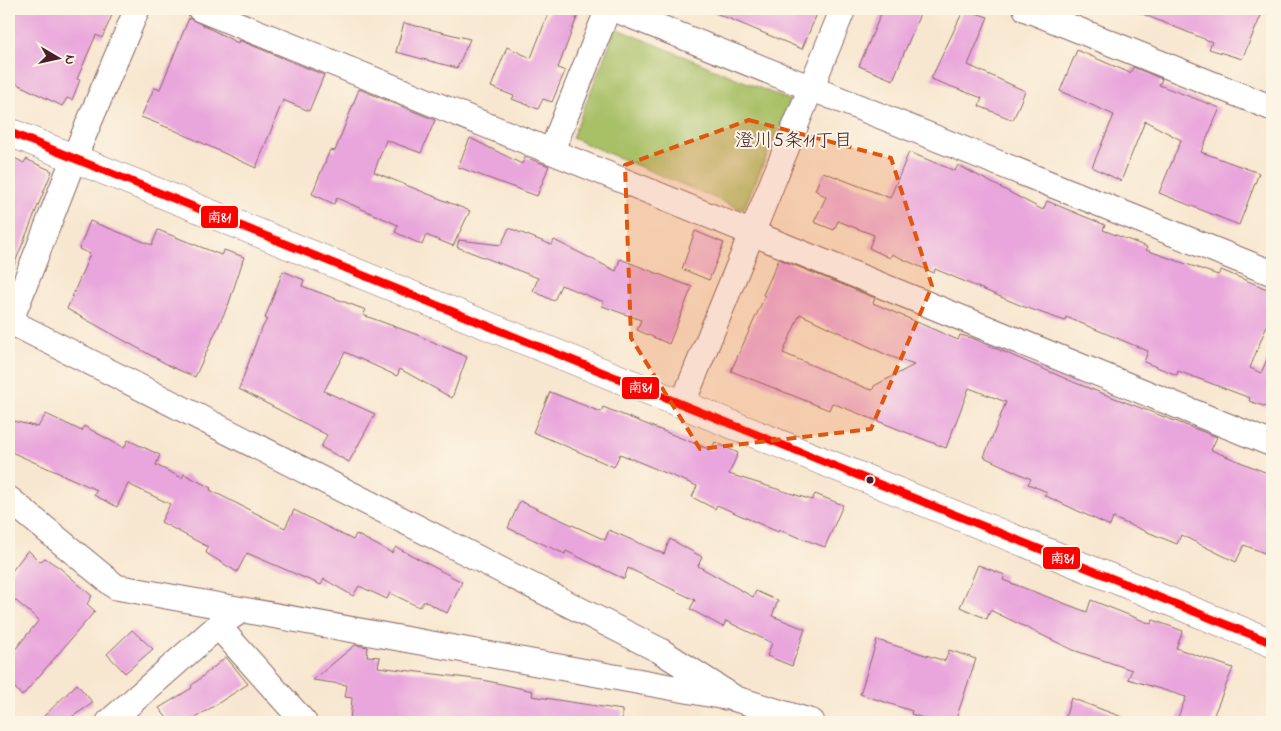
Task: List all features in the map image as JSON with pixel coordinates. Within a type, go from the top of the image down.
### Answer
[{"type":"street","points":[[137,9],[74,158],[10,322],[659,650],[736,699],[764,722]]},
{"type":"street","points":[[200,9],[552,150],[1272,444]]},
{"type":"street","points":[[552,150],[608,9]]},
{"type":"street","points":[[614,9],[1272,273]]},
{"type":"street","points":[[682,405],[843,9]]},
{"type":"street","points":[[1026,9],[1272,108]]},
{"type":"street","points":[[9,132],[1272,643]]},
{"type":"street","points":[[9,499],[116,587],[240,611],[736,699],[812,722]]},
{"type":"street","points":[[111,722],[218,626],[240,611]]},
{"type":"street","points":[[218,626],[304,722]]},
{"type":"highlighted area","points":[[749,120],[891,158],[932,286],[871,429],[700,449],[631,338],[625,165]]},
{"type":"green space","points":[[616,28],[791,101],[743,210],[572,138]]},
{"type":"building","points":[[9,9],[98,9],[113,13],[102,38],[96,35],[77,79],[80,80],[72,100],[67,98],[62,106],[9,80]]},
{"type":"building","points":[[550,9],[580,9],[558,68],[565,71],[552,102],[543,99],[538,109],[512,99],[514,96],[491,87],[507,47],[531,58]]},
{"type":"building","points":[[706,9],[819,9],[802,49]]},
{"type":"building","points":[[883,9],[922,9],[893,80],[859,66]]},
{"type":"building","points":[[964,9],[988,17],[968,65],[1025,91],[1013,120],[979,106],[982,98],[931,79]]},
{"type":"building","points":[[1130,9],[1264,9],[1242,59],[1209,49],[1212,42]]},
{"type":"building","points":[[189,18],[238,43],[239,40],[324,75],[309,111],[283,100],[256,168],[141,117],[154,88],[160,89]]},
{"type":"building","points":[[404,23],[470,39],[457,68],[396,52]]},
{"type":"building","points":[[1077,50],[1130,73],[1133,67],[1162,79],[1159,85],[1220,108],[1201,152],[1259,173],[1239,225],[1159,193],[1181,140],[1145,121],[1121,181],[1092,167],[1114,115],[1060,91]]},
{"type":"building","points":[[359,89],[435,120],[421,153],[386,140],[374,172],[470,211],[453,246],[426,235],[422,245],[395,232],[398,225],[337,198],[334,204],[312,194],[330,150],[335,151]]},
{"type":"building","points":[[470,138],[522,164],[525,157],[549,166],[537,196],[458,167]]},
{"type":"building","points":[[909,152],[955,171],[958,165],[1043,210],[1047,201],[1105,225],[1103,230],[1147,247],[1146,250],[1218,275],[1221,270],[1272,291],[1272,312],[1250,368],[1261,373],[1272,348],[1272,409],[1249,401],[1250,398],[1178,371],[1177,375],[1144,362],[1148,351],[1066,317],[1065,321],[1022,306],[935,269],[934,273],[892,254],[890,258],[869,248],[874,235],[838,221],[834,230],[814,222],[826,197],[815,190],[823,172],[890,198]]},
{"type":"building","points":[[9,155],[24,163],[26,159],[52,171],[10,275]]},
{"type":"building","points":[[90,221],[152,245],[158,230],[221,255],[224,250],[244,257],[229,303],[195,377],[172,367],[67,309],[90,254],[79,249]]},
{"type":"building","points":[[509,228],[552,245],[554,240],[616,271],[620,259],[692,287],[669,344],[637,330],[641,320],[602,306],[604,302],[561,285],[554,301],[533,291],[538,278],[457,247],[459,240],[501,245]]},
{"type":"building","points":[[695,231],[724,243],[709,280],[682,269]]},
{"type":"building","points":[[779,259],[875,298],[873,303],[958,340],[960,335],[972,338],[1078,384],[1217,437],[1211,450],[1272,475],[1272,556],[1244,545],[1236,562],[1181,535],[1177,544],[1113,518],[1110,526],[1044,495],[1047,492],[1028,484],[1031,479],[984,457],[1006,402],[969,388],[946,448],[832,403],[829,410],[731,371],[765,296],[763,295]],"holes":[[[800,314],[887,355],[914,365],[874,386],[873,390],[783,353]]]},
{"type":"building","points":[[283,271],[304,280],[302,286],[366,310],[363,315],[415,334],[467,357],[452,398],[400,369],[397,376],[345,352],[324,391],[375,414],[349,462],[321,447],[327,435],[239,389],[259,334],[267,319],[265,318]]},
{"type":"building","points":[[550,392],[601,412],[603,407],[711,450],[715,442],[738,453],[729,474],[812,500],[815,494],[843,505],[825,547],[779,530],[778,532],[717,505],[715,509],[692,497],[697,486],[620,454],[614,467],[533,432]]},
{"type":"building","points":[[46,414],[82,431],[84,426],[124,448],[128,440],[160,455],[156,465],[182,478],[184,474],[211,488],[210,490],[285,528],[294,510],[353,540],[356,534],[392,553],[396,547],[462,582],[447,613],[424,601],[419,607],[390,593],[387,599],[359,586],[353,596],[324,579],[321,585],[247,553],[237,572],[206,553],[208,547],[161,522],[170,504],[128,484],[117,507],[94,495],[97,490],[9,451],[9,420],[38,427]]},
{"type":"building","points":[[520,501],[605,540],[609,530],[664,554],[670,539],[702,557],[698,566],[753,597],[756,591],[778,601],[772,616],[805,629],[792,666],[767,656],[772,643],[726,621],[723,627],[690,609],[695,600],[628,568],[624,579],[566,551],[565,554],[508,528]]},
{"type":"building","points":[[28,550],[40,562],[45,558],[60,568],[92,596],[87,604],[95,611],[22,696],[9,681],[9,657],[39,620],[9,595],[9,575]]},
{"type":"building","points":[[978,565],[1005,575],[1003,580],[1087,612],[1091,600],[1151,624],[1153,620],[1183,631],[1176,648],[1233,668],[1211,722],[1176,722],[1186,697],[1128,679],[1132,670],[1073,650],[990,610],[987,619],[960,607]]},
{"type":"building","points":[[132,630],[153,649],[125,673],[107,654]]},
{"type":"building","points":[[877,640],[945,661],[949,650],[976,659],[955,722],[935,722],[911,714],[912,711],[860,694]]},
{"type":"building","points":[[355,645],[368,647],[367,656],[380,657],[378,667],[483,680],[533,691],[532,696],[622,710],[622,722],[350,722],[352,698],[345,697],[347,685],[313,680]]},
{"type":"building","points":[[226,657],[248,684],[189,722],[170,722],[159,708],[192,688],[191,686]]},
{"type":"building","points":[[77,684],[93,703],[64,722],[38,722]]},
{"type":"building","points":[[1071,698],[1130,720],[1130,722],[1064,722]]},
{"type":"transit line","name":"南81","points":[[9,132],[1272,643]]},
{"type":"district","name":"澄川5条11丁目","points":[[794,139]]}]
